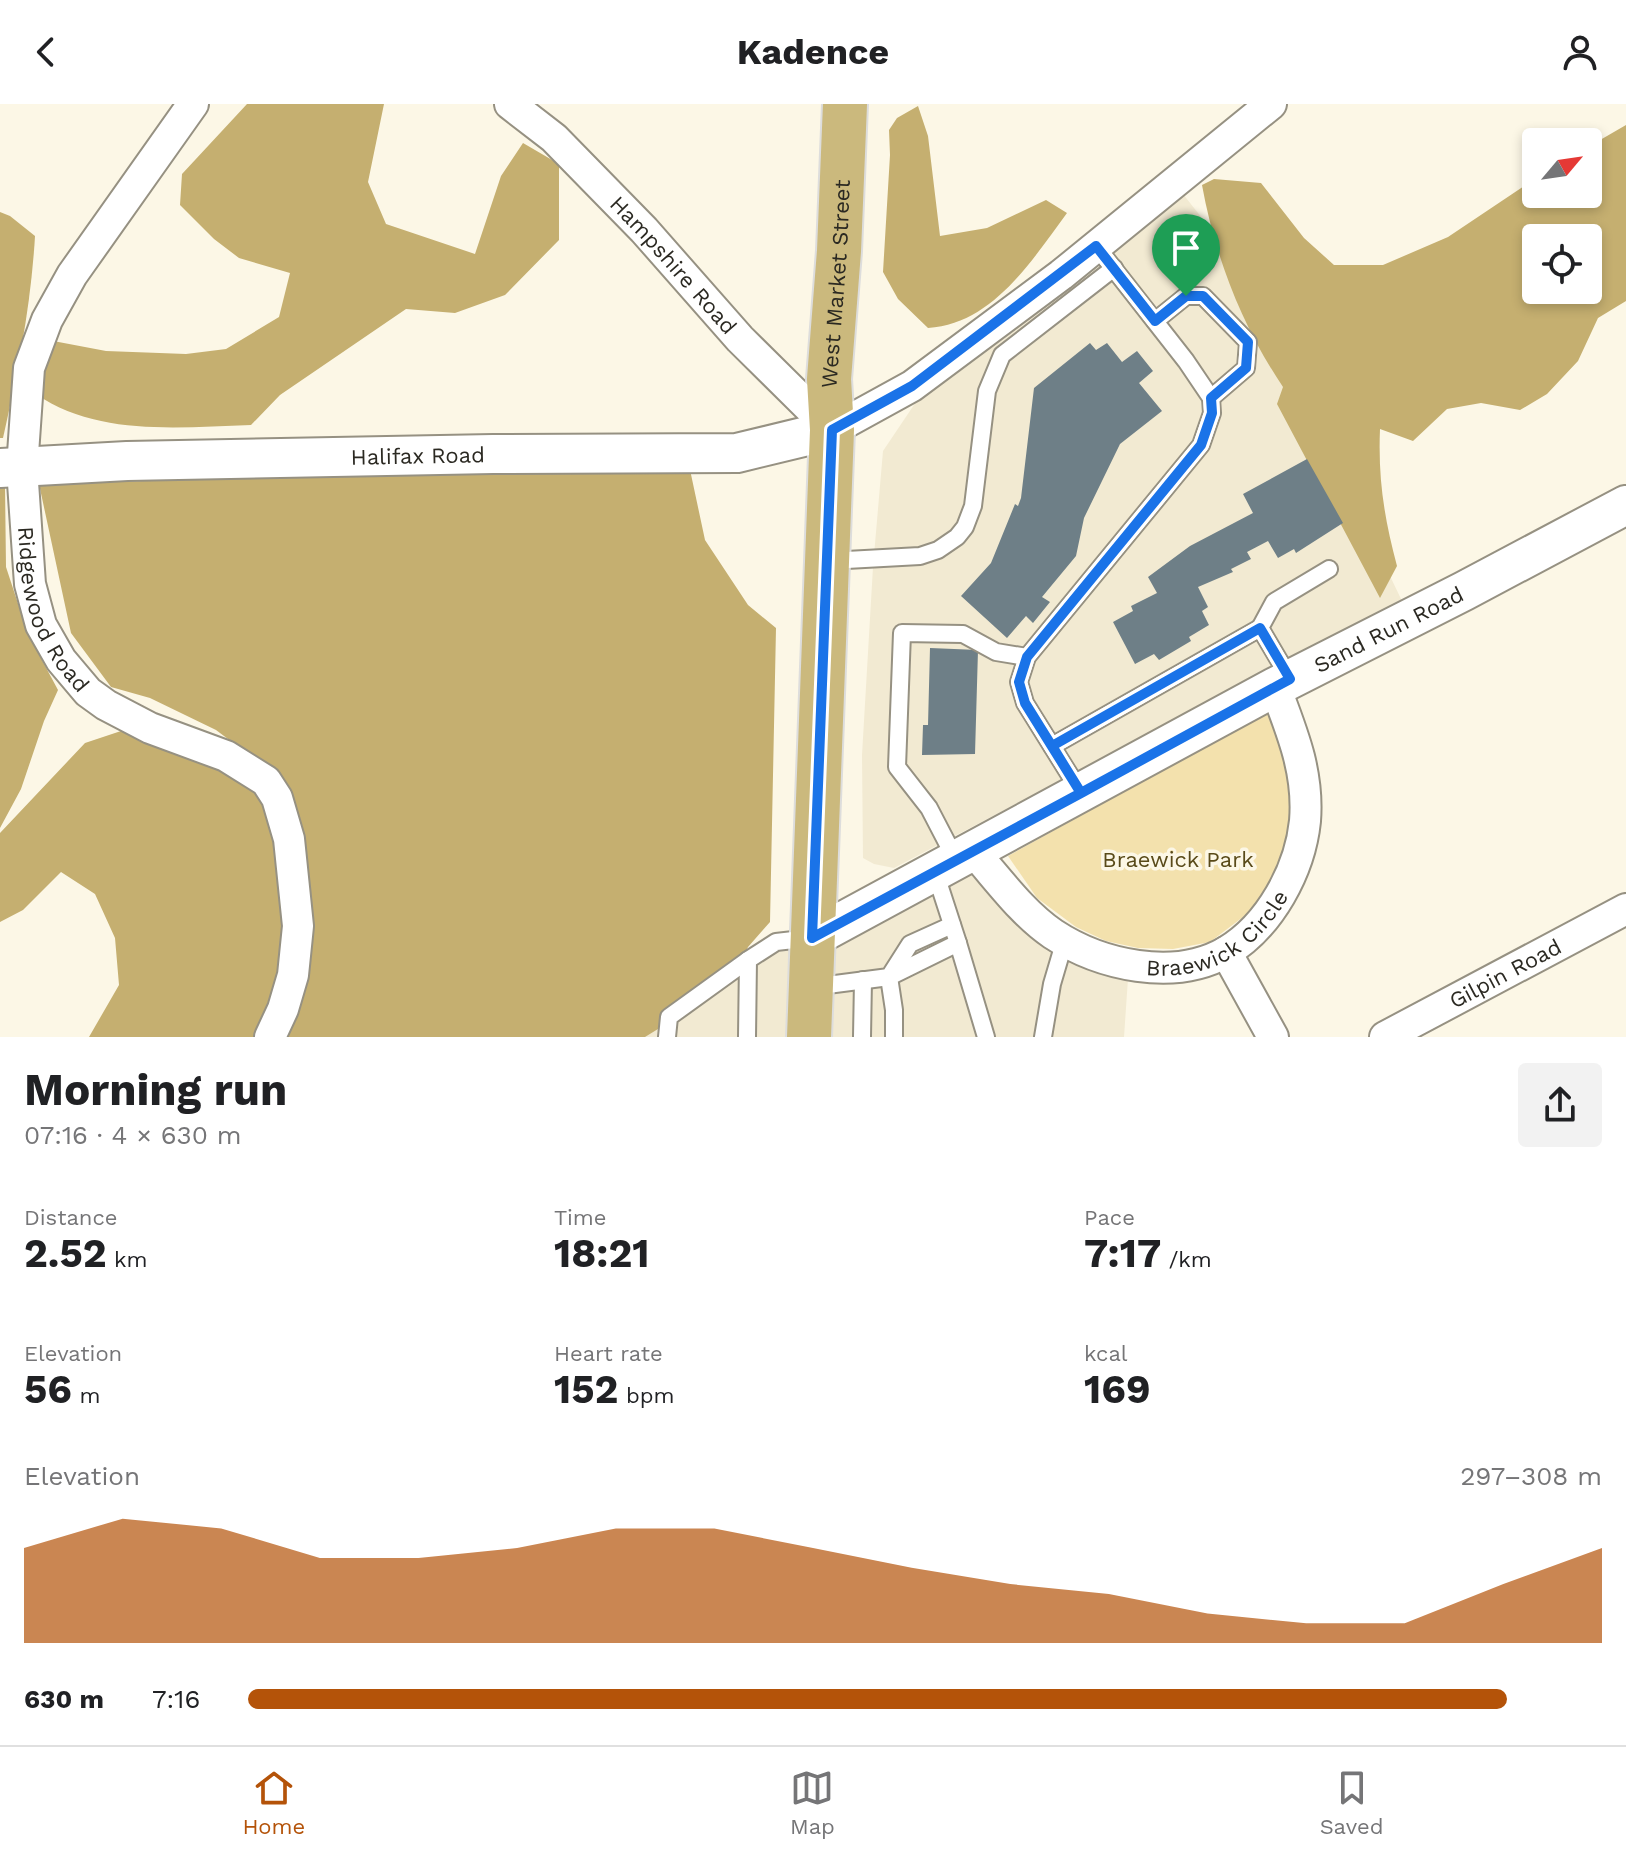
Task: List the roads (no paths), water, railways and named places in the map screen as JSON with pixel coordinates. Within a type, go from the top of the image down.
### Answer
[{"type":"main road","name":"West Market Street","points":[[809,1037],[832,430],[829,379],[839,251],[845,104]]},
{"type":"street","name":"Ridgewood Road","points":[[193,104],[72,275],[47,320],[29,368],[11,468],[30,584],[41,625],[61,660],[88,692],[106,705],[150,728],[226,756],[266,781],[277,798],[289,839],[298,926],[293,975],[283,1009],[270,1037]]},
{"type":"street","name":"Hampshire Road","points":[[510,104],[554,138],[644,230],[740,339],[832,430]]},
{"type":"street","points":[[832,430],[912,386],[1105,257],[1271,104]]},
{"type":"street","name":"Halifax Road","points":[[11,468],[222,459],[737,453],[832,430]]},
{"type":"street","name":"Sand Run Road","points":[[812,938],[1283,683],[1626,505]]},
{"type":"street","name":"Braewick Circle","points":[[955,861],[1036,921],[1098,957],[1156,967],[1182,965],[1226,952],[1265,916],[1292,873],[1301,847],[1305,822],[1305,776],[1283,683]]},
{"type":"street","name":"Gilpin Road","points":[[1385,1037],[1626,909]]},
{"type":"street","points":[[1226,952],[1273,1037]]},
{"type":"lane","points":[[826,562],[920,556],[938,550],[957,537],[965,527],[973,506],[987,391],[1002,355],[1105,257],[1211,398],[1212,413],[1201,445],[1027,657],[1019,682],[1025,703],[1081,793]]},
{"type":"lane","points":[[1155,321],[1186,296],[1203,296],[1248,342],[1246,368],[1211,398]]},
{"type":"lane","points":[[1052,746],[1260,628],[1274,602],[1329,569]]},
{"type":"lane","points":[[1260,628],[1283,683]]},
{"type":"lane","points":[[986,1037],[952,925],[955,861],[929,808],[897,767],[902,633],[963,634],[996,652],[1027,657]]},
{"type":"lane","points":[[894,1037],[889,977],[910,944],[952,925]]},
{"type":"lane","points":[[667,1037],[669,1017],[748,960],[776,942],[812,938]]},
{"type":"lane","points":[[1043,1037],[1052,984],[1065,940]]},
{"type":"lane","points":[[811,987],[889,977],[958,943]]},
{"type":"lane","points":[[747,1037],[748,960]]},
{"type":"lane","points":[[862,1037],[863,980]]},
{"type":"park label","name":"Braewick Park","points":[[1178,859]]}]
